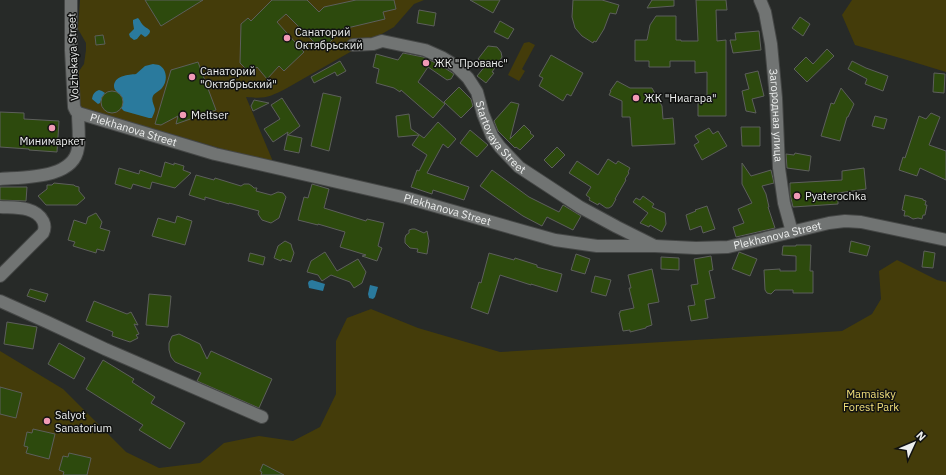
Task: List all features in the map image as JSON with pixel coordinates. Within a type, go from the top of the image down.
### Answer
[{"type":"street","name":"Volzhskaya Street","points":[[71,0],[71,50],[74,107],[78,113]]},
{"type":"street","name":"Загородная улица","points":[[760,0],[765,12],[771,44],[776,98],[779,168],[784,203],[792,232]]},
{"type":"street","name":"Startovaya Street","points":[[353,45],[373,44],[382,41],[425,50],[456,66],[468,78],[477,92],[483,114],[492,136],[500,147],[519,166],[580,206],[655,246]]},
{"type":"street","name":"Plekhanova Street","points":[[0,179],[41,176],[63,169],[70,164],[75,157],[78,148],[78,113],[216,154],[407,198],[555,240],[597,246],[696,248],[728,246],[829,223],[845,221],[861,222],[946,240]]},
{"type":"street","points":[[0,207],[29,209],[36,213],[45,224],[43,233],[0,276]]},
{"type":"street","points":[[0,301],[105,349],[262,417]]},
{"type":"green space","name":"Санаторий \"Октябрьский\"","points":[[80,0],[424,0],[414,4],[394,27],[287,88],[267,97],[246,97],[274,164],[79,107],[79,71],[84,64],[86,50],[86,43],[78,29]]},
{"type":"green space","points":[[852,0],[946,0],[946,72],[855,45],[842,15]]},
{"type":"green space","points":[[529,42],[535,45],[522,69],[525,71],[519,81],[508,75],[524,43]]},
{"type":"green space","name":"Mamaisky Forest Park","points":[[897,260],[937,280],[946,282],[946,475],[0,475],[0,351],[63,389],[126,452],[159,468],[200,463],[224,443],[259,436],[293,441],[320,427],[336,394],[336,341],[347,318],[371,309],[418,328],[500,352],[842,331],[872,314],[881,299],[879,271]]},
{"type":"water","points":[[138,18],[150,31],[147,36],[145,37],[141,34],[134,40],[129,34],[134,29],[133,20]]},
{"type":"water","points":[[153,64],[159,65],[164,69],[166,79],[162,88],[152,98],[155,109],[152,118],[124,111],[121,108],[123,99],[114,88],[115,82],[120,77],[136,74],[145,66]]},
{"type":"water","points":[[99,90],[105,93],[98,104],[92,99],[94,93]]},
{"type":"water","points":[[312,280],[325,284],[323,291],[309,288],[308,283]]},
{"type":"water","points":[[370,285],[378,287],[373,299],[369,298],[368,294]]},
{"type":"building","points":[[145,0],[203,0],[161,26]]},
{"type":"building","name":"Санаторий Октябрьский","points":[[272,0],[307,0],[319,12],[324,7],[356,0],[394,0],[396,9],[383,12],[385,19],[343,29],[322,50],[286,14],[277,22],[304,52],[284,71],[279,66],[267,79],[257,67],[250,73],[240,63],[241,24],[248,18],[251,21]]},
{"type":"building","points":[[470,0],[500,0],[493,13]]},
{"type":"building","points":[[573,0],[602,0],[619,5],[616,14],[610,13],[604,29],[596,42],[594,41],[593,43],[582,36],[575,28],[572,17]]},
{"type":"building","points":[[652,0],[674,0],[674,6],[647,8]]},
{"type":"building","points":[[696,0],[726,0],[727,10],[716,10],[717,41],[726,40],[726,116],[698,116],[698,103],[704,103],[704,97],[707,97],[707,72],[695,73],[695,61],[670,61],[670,67],[649,67],[649,61],[635,61],[635,40],[647,40],[650,25],[656,16],[676,16],[676,40],[698,41]]},
{"type":"building","points":[[419,10],[436,13],[434,26],[417,23]]},
{"type":"building","points":[[800,17],[810,24],[803,36],[792,28]]},
{"type":"building","points":[[500,21],[514,29],[508,39],[494,32]]},
{"type":"building","points":[[759,31],[761,50],[733,53],[730,40],[736,40],[735,33]]},
{"type":"building","points":[[103,35],[105,44],[96,45],[95,36]]},
{"type":"building","points":[[488,46],[497,47],[501,52],[502,57],[492,72],[494,73],[486,83],[477,76],[486,65],[478,59]]},
{"type":"building","points":[[827,49],[834,56],[807,82],[794,69],[806,57],[813,64]]},
{"type":"building","points":[[403,53],[423,57],[454,74],[451,79],[447,80],[428,67],[418,82],[445,104],[433,118],[401,90],[400,92],[394,88],[376,83],[379,69],[373,67],[376,54],[398,60]]},
{"type":"building","points":[[551,55],[583,73],[571,96],[567,94],[563,101],[539,86],[543,78],[539,76]]},
{"type":"building","points":[[340,61],[346,71],[337,76],[335,72],[314,83],[311,77]]},
{"type":"building","points":[[852,61],[888,76],[883,91],[865,84],[867,79],[848,69]]},
{"type":"building","points":[[198,62],[216,110],[176,124],[178,116],[161,125],[155,124],[171,70]]},
{"type":"building","points":[[758,71],[764,96],[752,99],[756,113],[746,111],[742,91],[749,89],[745,74]]},
{"type":"building","points":[[934,73],[945,74],[944,93],[933,92]]},
{"type":"building","points":[[617,81],[630,88],[652,88],[662,106],[663,119],[673,118],[675,144],[632,146],[630,117],[622,117],[622,101],[609,95]]},
{"type":"building","points":[[459,87],[471,99],[473,106],[461,118],[444,102]]},
{"type":"building","points":[[841,88],[854,104],[847,117],[840,141],[821,136],[831,103],[834,104]]},
{"type":"building","points":[[112,91],[120,94],[123,102],[120,110],[112,113],[104,110],[101,102],[104,94]]},
{"type":"building","points":[[323,93],[341,97],[329,151],[311,146]]},
{"type":"building","points":[[282,98],[300,126],[288,135],[302,138],[299,153],[284,150],[288,132],[273,142],[264,129],[280,119],[271,105]]},
{"type":"building","points":[[254,100],[269,103],[253,111],[251,106]]},
{"type":"building","points":[[511,102],[519,104],[510,139],[524,125],[534,136],[520,150],[516,147],[515,148],[498,131],[494,121]]},
{"type":"building","points":[[0,112],[24,113],[24,119],[59,121],[57,152],[0,147]]},
{"type":"building","points":[[931,113],[940,117],[929,145],[946,151],[946,180],[920,168],[917,176],[899,170],[903,157],[905,158],[919,116],[926,119]]},
{"type":"building","points":[[409,114],[411,129],[424,138],[438,122],[456,139],[448,148],[443,144],[427,173],[469,187],[464,200],[433,190],[432,194],[411,187],[417,170],[419,171],[427,155],[412,145],[419,135],[398,137],[396,116]]},
{"type":"building","points":[[875,116],[887,119],[884,129],[872,126]]},
{"type":"building","points":[[741,127],[760,127],[760,146],[742,146]]},
{"type":"building","points":[[709,128],[713,134],[718,131],[727,146],[702,160],[694,145],[699,142],[695,136]]},
{"type":"building","points":[[470,130],[488,145],[477,157],[460,143]]},
{"type":"building","points":[[557,147],[565,155],[552,168],[544,160]]},
{"type":"building","points":[[795,153],[811,156],[809,171],[787,168],[786,154],[794,155]]},
{"type":"building","points":[[608,159],[616,164],[618,161],[630,168],[625,179],[626,180],[612,206],[606,208],[599,203],[598,205],[589,200],[590,198],[586,195],[591,187],[569,173],[577,161],[598,175]]},
{"type":"building","points":[[165,162],[184,166],[183,170],[191,173],[175,188],[152,182],[150,189],[133,184],[131,189],[115,184],[119,168],[139,174],[140,170],[161,177]]},
{"type":"building","points":[[742,163],[751,176],[771,170],[774,183],[762,186],[766,194],[768,207],[775,228],[736,237],[733,227],[744,223],[738,209],[752,203],[742,184]]},
{"type":"building","points":[[864,168],[866,189],[838,193],[838,204],[793,207],[790,194],[790,183],[842,180],[842,171]]},
{"type":"building","points":[[492,170],[529,197],[559,212],[563,205],[581,216],[573,230],[547,217],[542,226],[523,216],[480,186]]},
{"type":"building","points":[[196,175],[214,180],[215,178],[241,186],[244,184],[249,184],[254,188],[257,188],[256,191],[271,195],[278,192],[283,193],[286,197],[279,218],[271,223],[262,220],[258,214],[259,211],[205,197],[205,200],[189,195]]},
{"type":"building","points":[[54,183],[79,187],[79,191],[85,198],[77,205],[46,205],[38,196],[47,189],[47,185],[52,185]]},
{"type":"building","points":[[312,184],[329,189],[324,208],[366,221],[367,219],[384,223],[378,246],[382,248],[377,261],[362,256],[366,255],[340,247],[345,232],[298,220],[304,197],[308,198]]},
{"type":"building","points":[[0,187],[27,187],[26,201],[0,200]]},
{"type":"building","points":[[905,195],[926,201],[925,205],[927,205],[925,215],[923,215],[922,219],[913,219],[908,216],[904,216],[905,211],[902,210]]},
{"type":"building","points":[[643,196],[654,204],[652,207],[665,213],[666,224],[662,232],[650,225],[649,227],[640,223],[648,213],[633,202],[636,198],[640,200]]},
{"type":"building","points":[[707,206],[715,229],[703,233],[701,226],[690,230],[686,215]]},
{"type":"building","points":[[96,213],[102,222],[100,228],[110,231],[104,251],[97,249],[96,253],[73,246],[75,242],[68,240],[74,220],[86,224],[88,217]]},
{"type":"building","points":[[177,216],[192,221],[185,245],[152,236],[158,218],[175,223]]},
{"type":"building","points":[[412,229],[424,233],[427,231],[429,241],[427,254],[417,252],[418,249],[410,248],[405,243],[406,235],[409,233],[409,230]]},
{"type":"building","points":[[285,241],[291,244],[294,253],[291,262],[282,259],[281,261],[274,258],[278,246]]},
{"type":"building","points":[[851,241],[870,246],[867,256],[849,252]]},
{"type":"building","points":[[811,245],[810,271],[813,271],[813,293],[793,293],[793,290],[775,290],[771,294],[767,293],[765,290],[764,270],[780,269],[780,271],[796,271],[796,256],[782,255],[783,246]]},
{"type":"building","points":[[924,251],[935,253],[933,268],[922,267]]},
{"type":"building","points":[[325,252],[337,271],[358,259],[366,272],[362,283],[354,288],[350,282],[331,275],[322,281],[318,275],[307,272],[311,261]]},
{"type":"building","points":[[739,252],[757,259],[750,276],[732,269]]},
{"type":"building","points":[[250,253],[265,257],[263,265],[248,261]]},
{"type":"building","points":[[489,253],[514,260],[515,258],[537,265],[537,267],[562,274],[557,292],[500,275],[488,314],[471,308],[479,282],[481,283]]},
{"type":"building","points":[[576,254],[590,259],[585,274],[571,270]]},
{"type":"building","points":[[711,256],[713,270],[709,271],[715,298],[705,300],[708,318],[691,321],[688,306],[695,305],[691,285],[698,284],[694,259]]},
{"type":"building","points":[[661,257],[679,258],[679,270],[661,269]]},
{"type":"building","points":[[652,269],[659,302],[648,304],[652,325],[630,332],[630,330],[623,331],[619,313],[620,311],[634,308],[629,288],[631,288],[628,275]]},
{"type":"building","points":[[595,276],[611,280],[606,296],[591,292]]},
{"type":"building","points":[[30,289],[48,294],[45,302],[27,296]]},
{"type":"building","points":[[149,294],[171,296],[168,327],[146,325]]},
{"type":"building","points":[[94,301],[127,314],[131,312],[138,325],[134,324],[139,334],[136,335],[138,338],[130,342],[112,336],[113,332],[86,321]]},
{"type":"building","points":[[7,322],[37,327],[33,349],[4,344]]},
{"type":"building","points":[[179,334],[200,344],[207,359],[211,351],[272,379],[259,408],[197,381],[201,373],[175,362],[171,357],[169,343],[172,336]]},
{"type":"building","points":[[59,343],[85,358],[74,379],[48,364]]},
{"type":"building","points":[[103,360],[134,379],[132,382],[155,397],[151,403],[185,423],[170,449],[139,430],[143,425],[86,389]]},
{"type":"building","points":[[0,387],[22,393],[16,418],[0,414]]},
{"type":"building","points":[[33,429],[55,434],[49,459],[26,453],[28,447],[24,446],[27,432],[32,433]]},
{"type":"building","points":[[69,453],[91,458],[87,475],[63,475],[64,472],[59,470],[63,456],[68,457]]},
{"type":"building","points":[[263,464],[284,475],[261,475],[262,472],[260,471]]},
{"type":"place","name":"Санаторий Октябрьский","points":[[287,38]]},
{"type":"place","name":"ЖК \"Прованс\"","points":[[426,63]]},
{"type":"place","name":"Санаторий \"Октябрьский\"","points":[[192,77]]},
{"type":"place","name":"ЖК \"Ниагара\"","points":[[636,98]]},
{"type":"place","name":"Meltser","points":[[183,115]]},
{"type":"place","name":"Минимаркет","points":[[52,128]]},
{"type":"place","name":"Pyaterochka","points":[[797,196]]},
{"type":"place","name":"Salyot Sanatorium","points":[[47,421]]}]
